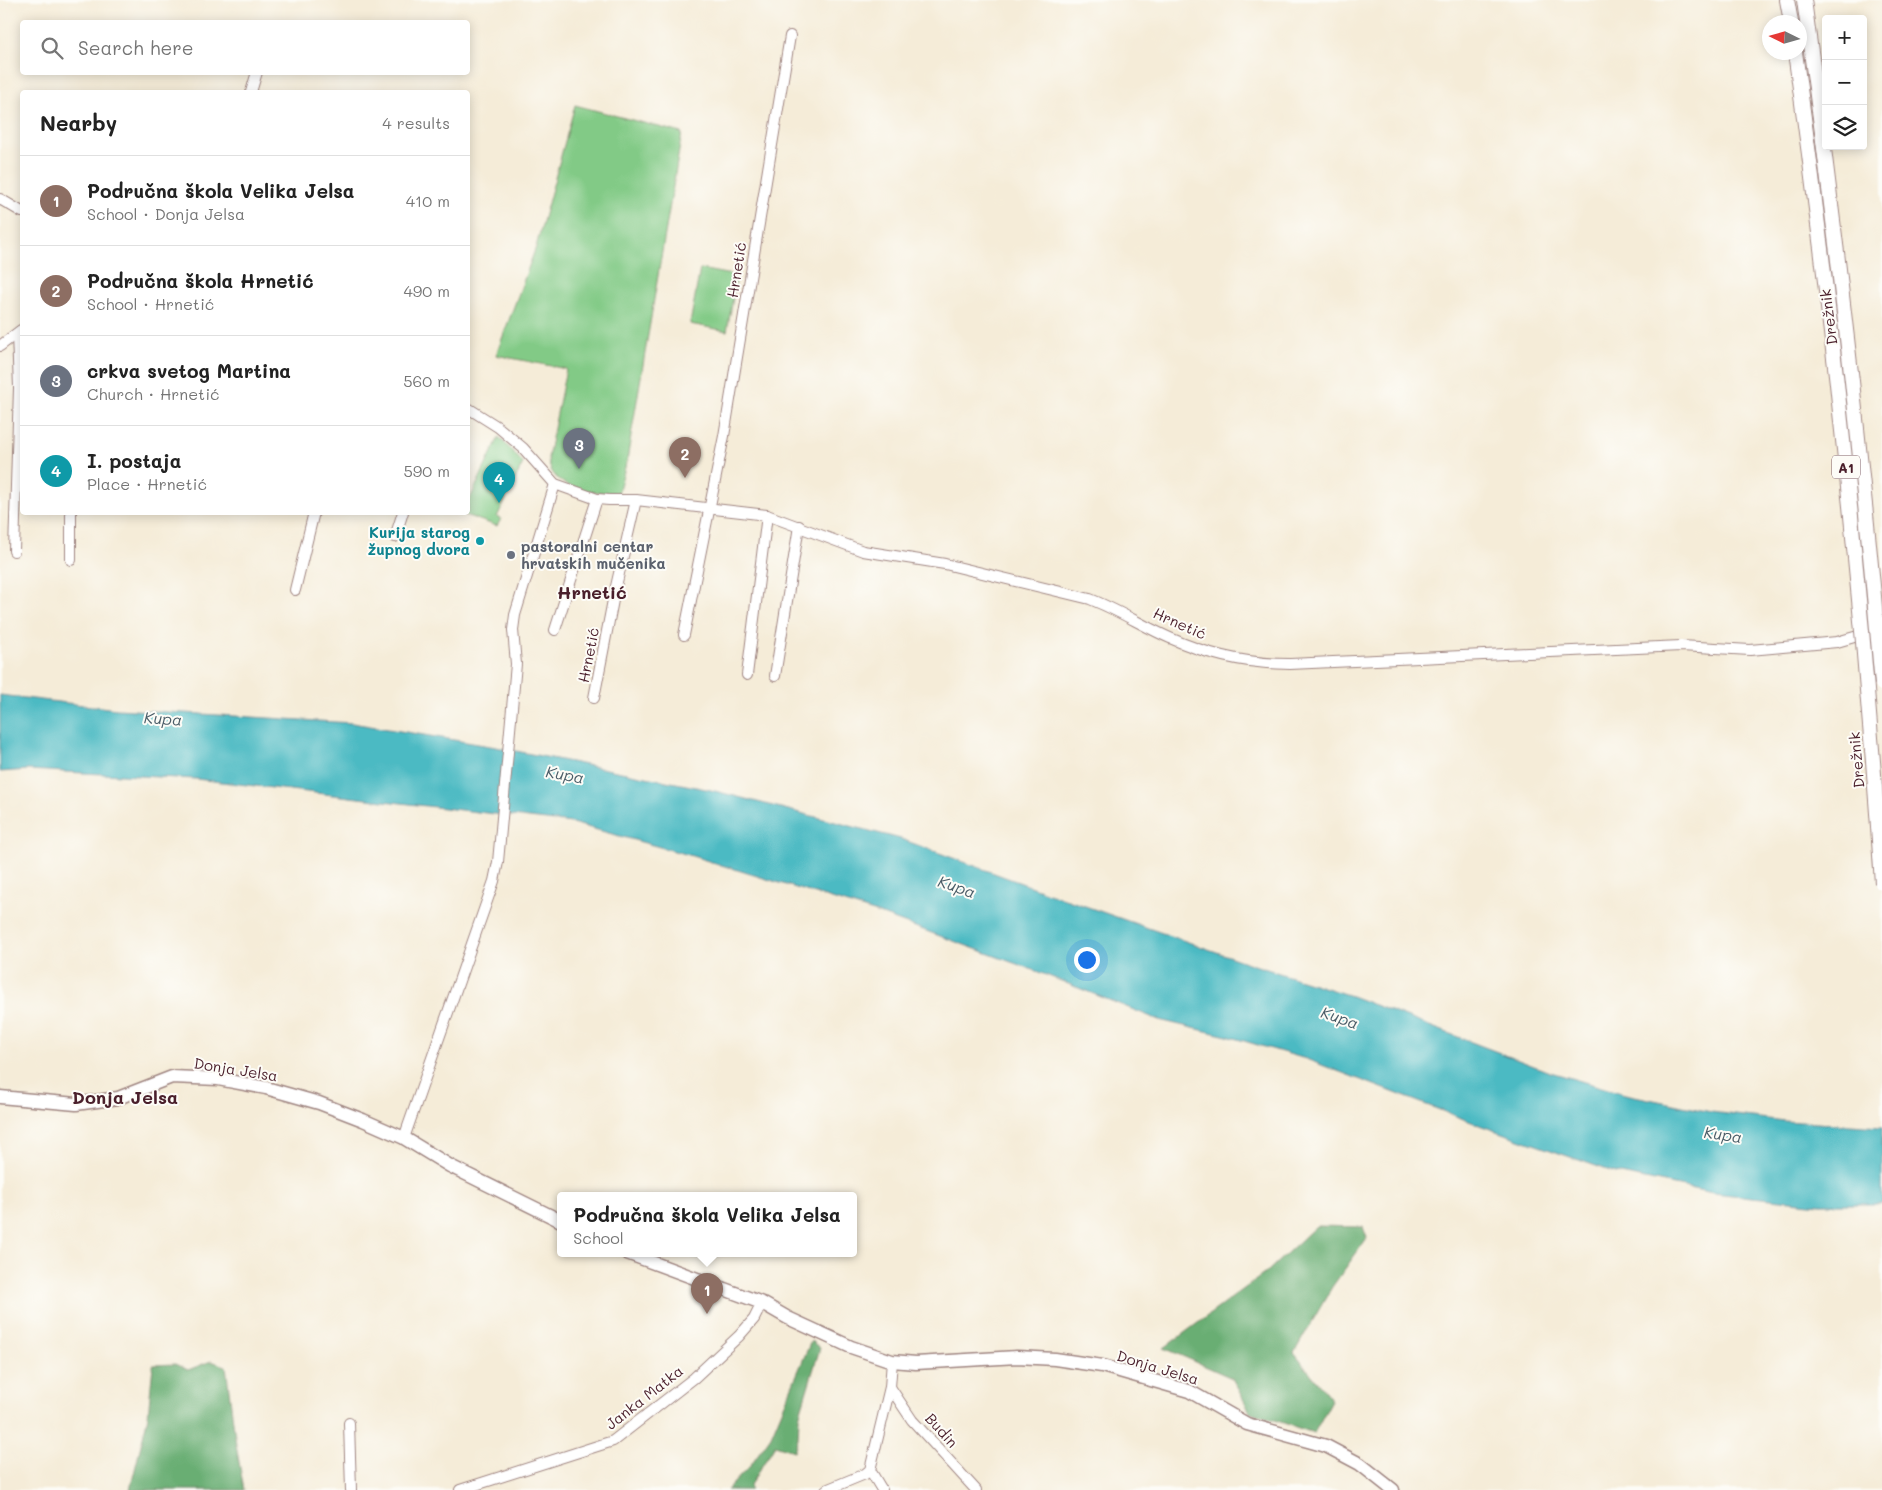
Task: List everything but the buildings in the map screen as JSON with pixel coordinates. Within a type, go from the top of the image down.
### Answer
[{"type":"highway","points":[[1788,0],[1790,15]]},
{"type":"highway","name":"Drežnik","points":[[1804,0],[1843,304],[1868,530],[1882,684]]},
{"type":"highway","name":"Drežnik","points":[[1796,60],[1823,267],[1844,452],[1870,729],[1882,883]]},
{"type":"main road","name":"Donja Jelsa","points":[[0,1097],[76,1104],[118,1098],[172,1077],[218,1080],[266,1088],[319,1102],[404,1138],[450,1166],[557,1218]]},
{"type":"main road","name":"Donja Jelsa","points":[[638,1257],[762,1303],[788,1318],[851,1347],[892,1361],[916,1363],[1017,1357],[1055,1359],[1102,1366],[1189,1391],[1247,1424],[1326,1446],[1360,1464],[1393,1490]]},
{"type":"street","name":"Hrnetić","points":[[709,508],[724,436],[790,36]]},
{"type":"street","points":[[252,90],[256,75]]},
{"type":"street","points":[[0,199],[20,211]]},
{"type":"street","points":[[0,346],[20,332]]},
{"type":"street","points":[[14,551],[20,332]]},
{"type":"street","name":"Hrnetić","points":[[470,409],[498,427],[523,448],[555,484],[597,498],[636,500],[767,515],[863,551],[945,564],[1090,599],[1113,608],[1168,637],[1211,653],[1254,662],[1290,664],[1681,646],[1750,650],[1837,642],[1882,629]]},
{"type":"street","points":[[404,1138],[494,881],[498,862],[516,664],[513,630],[515,615],[555,484]]},
{"type":"street","points":[[555,630],[597,498]]},
{"type":"street","name":"Hrnetić","points":[[594,698],[614,595],[636,500]]},
{"type":"street","points":[[684,635],[709,508]]},
{"type":"street","points":[[71,515],[71,560]]},
{"type":"street","points":[[296,590],[313,515]]},
{"type":"street","points":[[394,537],[402,515]]},
{"type":"street","points":[[747,675],[767,515]]},
{"type":"street","points":[[775,676],[799,526]]},
{"type":"street","name":"Janka Matka","points":[[460,1490],[613,1441],[694,1378],[739,1336],[754,1319],[762,1303]]},
{"type":"street","points":[[826,1490],[865,1474],[870,1470],[890,1387],[892,1361]]},
{"type":"street","name":"Budin","points":[[890,1387],[912,1420],[976,1490]]},
{"type":"street","points":[[349,1423],[351,1490]]},
{"type":"street","points":[[870,1470],[882,1490]]},
{"type":"green space","points":[[575,105],[682,133],[627,460],[618,493],[575,488],[557,478],[551,469],[548,458],[566,369],[496,355],[536,247]]},
{"type":"green space","points":[[700,269],[737,276],[727,331],[690,324]]},
{"type":"green space","points":[[499,437],[523,463],[497,517],[501,519],[497,526],[465,515],[470,515],[470,499]]},
{"type":"green space","points":[[1316,1226],[1363,1227],[1367,1238],[1332,1287],[1294,1353],[1332,1400],[1314,1433],[1250,1412],[1232,1378],[1164,1348],[1268,1271]]},
{"type":"green space","points":[[811,1341],[820,1348],[799,1417],[798,1438],[794,1451],[775,1445],[750,1485],[751,1490],[727,1490],[749,1467],[771,1436]]},
{"type":"green space","points":[[211,1361],[226,1366],[244,1490],[130,1490],[148,1416],[153,1365],[175,1364],[188,1370]]},
{"type":"water","name":"Kupa","points":[[0,695],[117,709],[352,723],[496,747],[711,790],[901,839],[1254,965],[1351,996],[1547,1071],[1625,1094],[1711,1112],[1784,1121],[1882,1127],[1882,1204],[1820,1204],[1713,1193],[1616,1173],[1482,1126],[1306,1059],[1227,1036],[1159,1020],[1036,971],[874,912],[689,855],[572,823],[196,779],[28,770],[0,772]]},
{"type":"place","name":"crkva svetog Martina","points":[[579,469]]},
{"type":"place","name":"Područna škola Hrnetić","points":[[685,478]]},
{"type":"place","name":"I. postaja","points":[[499,503]]},
{"type":"place","name":"Kurija starog župnog dvora","points":[[480,541]]},
{"type":"place","name":"pastoralni centar hrvatskih mučenika","points":[[511,555]]},
{"type":"place","name":"Područna škola Velika Jelsa","points":[[707,1314]]},
{"type":"district","name":"Hrnetić","points":[[592,592]]},
{"type":"district","name":"Donja Jelsa","points":[[125,1097]]}]
